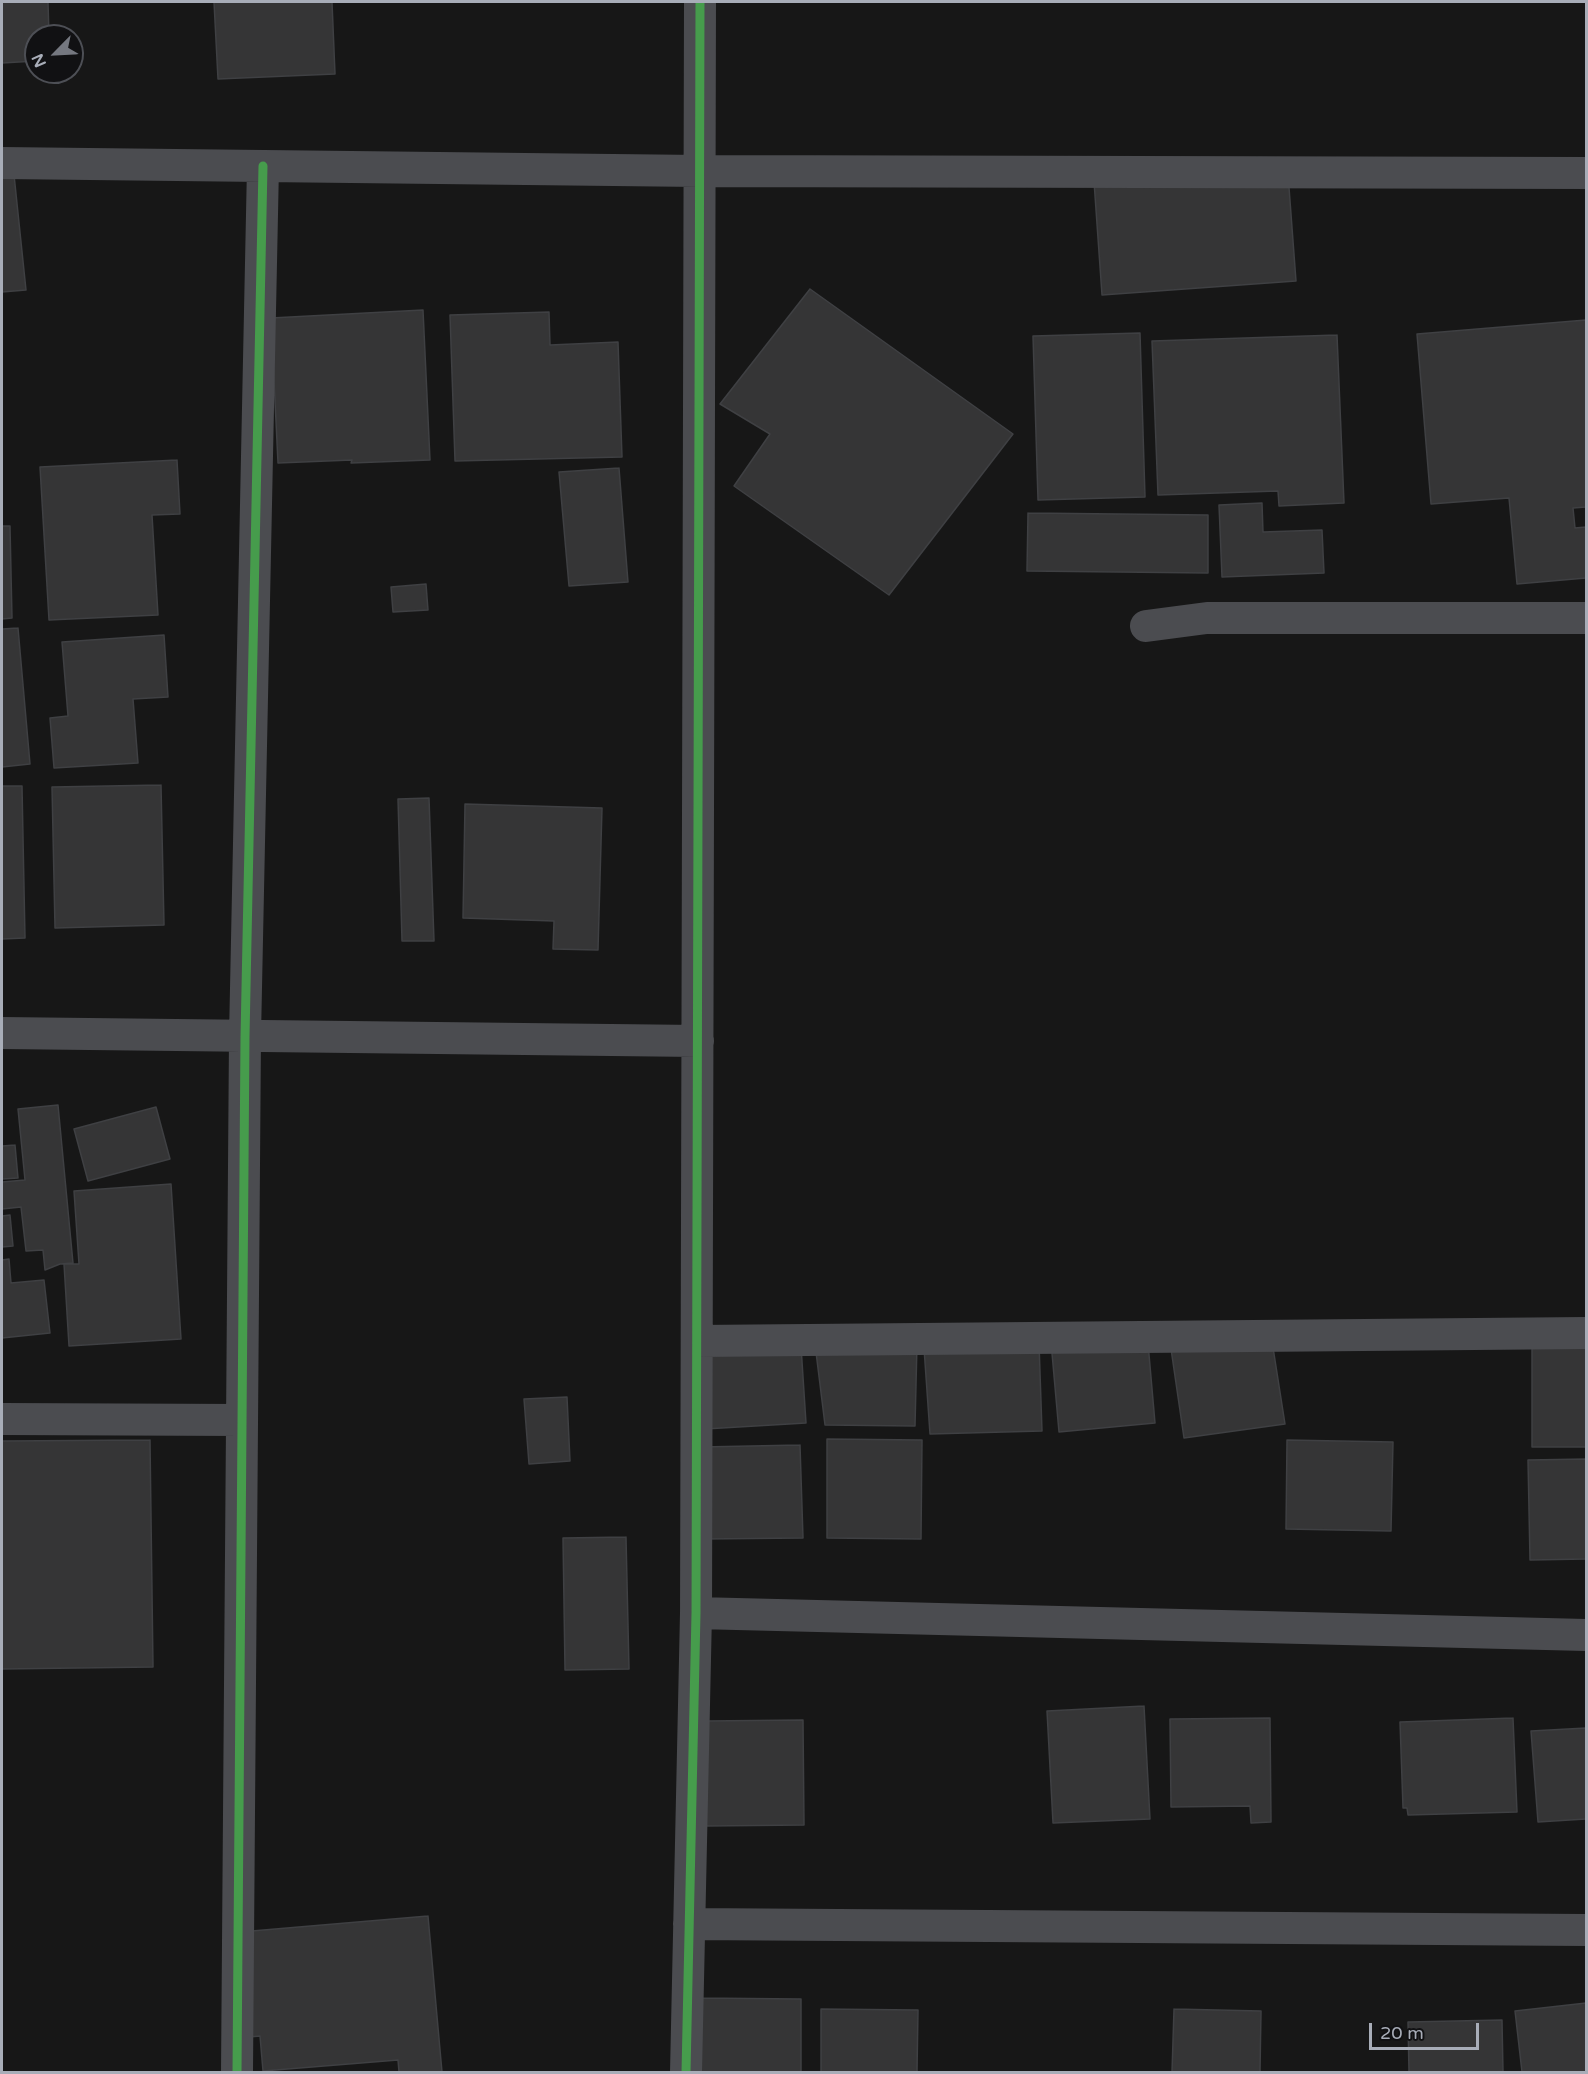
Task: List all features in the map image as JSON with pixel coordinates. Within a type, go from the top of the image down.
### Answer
[{"type":"street","points":[[686,2073],[696,1613],[700,2]]},
{"type":"street","points":[[2,163],[700,171],[1587,173]]},
{"type":"street","points":[[237,2073],[245,1036],[263,166]]},
{"type":"street","points":[[1146,626],[1207,618],[1587,618]]},
{"type":"street","points":[[2,1033],[698,1041]]},
{"type":"street","points":[[697,1341],[1587,1333]]},
{"type":"street","points":[[2,1419],[242,1420]]},
{"type":"street","points":[[696,1613],[1587,1635]]},
{"type":"street","points":[[689,1923],[1587,1930]]},
{"type":"building","points":[[2,2],[48,2],[49,24],[24,24],[24,62],[2,63]]},
{"type":"building","points":[[214,2],[332,2],[335,74],[218,79]]},
{"type":"building","points":[[13,165],[26,290],[2,292],[2,166]]},
{"type":"building","points":[[1093,167],[1288,174],[1296,281],[1102,295]]},
{"type":"building","points":[[810,289],[1013,434],[889,595],[734,486],[770,434],[720,404]]},
{"type":"building","points":[[423,310],[430,460],[278,463],[271,318]]},
{"type":"building","points":[[549,312],[550,345],[618,342],[622,457],[455,461],[450,315]]},
{"type":"building","points":[[1586,320],[1586,507],[1573,508],[1575,528],[1586,527],[1586,578],[1517,584],[1509,498],[1431,504],[1417,334]]},
{"type":"building","points":[[1140,333],[1145,497],[1038,500],[1033,336]]},
{"type":"building","points":[[1337,335],[1344,503],[1279,506],[1278,491],[1158,495],[1152,341]]},
{"type":"building","points":[[177,460],[180,514],[152,515],[158,615],[49,620],[40,467]]},
{"type":"building","points":[[619,468],[628,582],[569,586],[559,472]]},
{"type":"building","points":[[1262,503],[1263,532],[1322,530],[1324,573],[1222,577],[1219,505]]},
{"type":"building","points":[[1028,513],[1208,515],[1208,573],[1027,571]]},
{"type":"building","points":[[2,526],[10,526],[12,618],[2,619]]},
{"type":"building","points":[[426,584],[428,610],[393,612],[391,587]]},
{"type":"building","points":[[18,628],[30,764],[2,767],[2,629]]},
{"type":"building","points":[[164,635],[168,697],[133,699],[138,763],[54,768],[50,718],[68,716],[62,642]]},
{"type":"building","points":[[161,785],[164,925],[55,928],[52,787]]},
{"type":"building","points":[[2,786],[22,786],[25,938],[2,939]]},
{"type":"building","points":[[429,798],[434,941],[402,941],[398,799]]},
{"type":"building","points":[[465,804],[602,808],[598,950],[553,949],[554,921],[463,918]]},
{"type":"building","points":[[58,1105],[73,1263],[60,1264],[45,1270],[43,1250],[26,1251],[21,1207],[2,1209],[2,1182],[25,1180],[18,1109]]},
{"type":"building","points":[[156,1107],[170,1159],[88,1181],[74,1129]]},
{"type":"building","points":[[15,1145],[18,1178],[2,1179],[2,1146]]},
{"type":"building","points":[[171,1184],[181,1339],[69,1346],[64,1264],[79,1264],[74,1191]]},
{"type":"building","points":[[10,1215],[13,1246],[2,1247],[2,1216]]},
{"type":"building","points":[[9,1259],[11,1283],[44,1280],[50,1333],[2,1338],[2,1260]]},
{"type":"building","points":[[1532,1338],[1586,1338],[1586,1447],[1532,1447]]},
{"type":"building","points":[[1272,1341],[1285,1424],[1184,1438],[1170,1342]]},
{"type":"building","points":[[1051,1342],[1148,1343],[1155,1423],[1059,1432]]},
{"type":"building","points":[[1039,1343],[1042,1431],[930,1434],[924,1348]]},
{"type":"building","points":[[815,1344],[917,1344],[915,1426],[825,1425]]},
{"type":"building","points":[[801,1346],[806,1423],[705,1429],[703,1349]]},
{"type":"building","points":[[567,1397],[570,1461],[529,1464],[524,1399]]},
{"type":"building","points":[[827,1439],[922,1440],[921,1539],[827,1538]]},
{"type":"building","points":[[150,1440],[153,1667],[2,1669],[2,1441]]},
{"type":"building","points":[[1287,1440],[1393,1442],[1391,1531],[1286,1529]]},
{"type":"building","points":[[800,1445],[803,1538],[703,1539],[701,1447]]},
{"type":"building","points":[[1586,1459],[1586,1559],[1530,1560],[1528,1460]]},
{"type":"building","points":[[626,1537],[629,1669],[565,1670],[563,1538]]},
{"type":"building","points":[[1144,1706],[1150,1819],[1053,1823],[1047,1711]]},
{"type":"building","points":[[1270,1718],[1271,1822],[1251,1823],[1250,1806],[1171,1807],[1170,1719]]},
{"type":"building","points":[[1513,1718],[1517,1812],[1408,1815],[1407,1808],[1403,1808],[1400,1722]]},
{"type":"building","points":[[803,1720],[804,1825],[706,1826],[705,1721]]},
{"type":"building","points":[[1586,1728],[1586,1819],[1538,1822],[1531,1731]]},
{"type":"building","points":[[428,1916],[442,2072],[399,2072],[398,2060],[263,2071],[260,2036],[249,2037],[240,1932]]},
{"type":"building","points":[[698,1998],[801,1999],[801,2072],[697,2072]]},
{"type":"building","points":[[1586,2003],[1586,2072],[1522,2072],[1515,2011]]},
{"type":"building","points":[[821,2009],[918,2010],[917,2072],[821,2072]]},
{"type":"building","points":[[1174,2009],[1261,2011],[1260,2072],[1172,2072]]},
{"type":"building","points":[[1502,2020],[1503,2072],[1409,2072],[1408,2022]]},
{"type":"cycle path","points":[[686,2072],[696,1613],[700,2]]},
{"type":"cycle path","points":[[237,2072],[245,1036],[263,166]]}]
